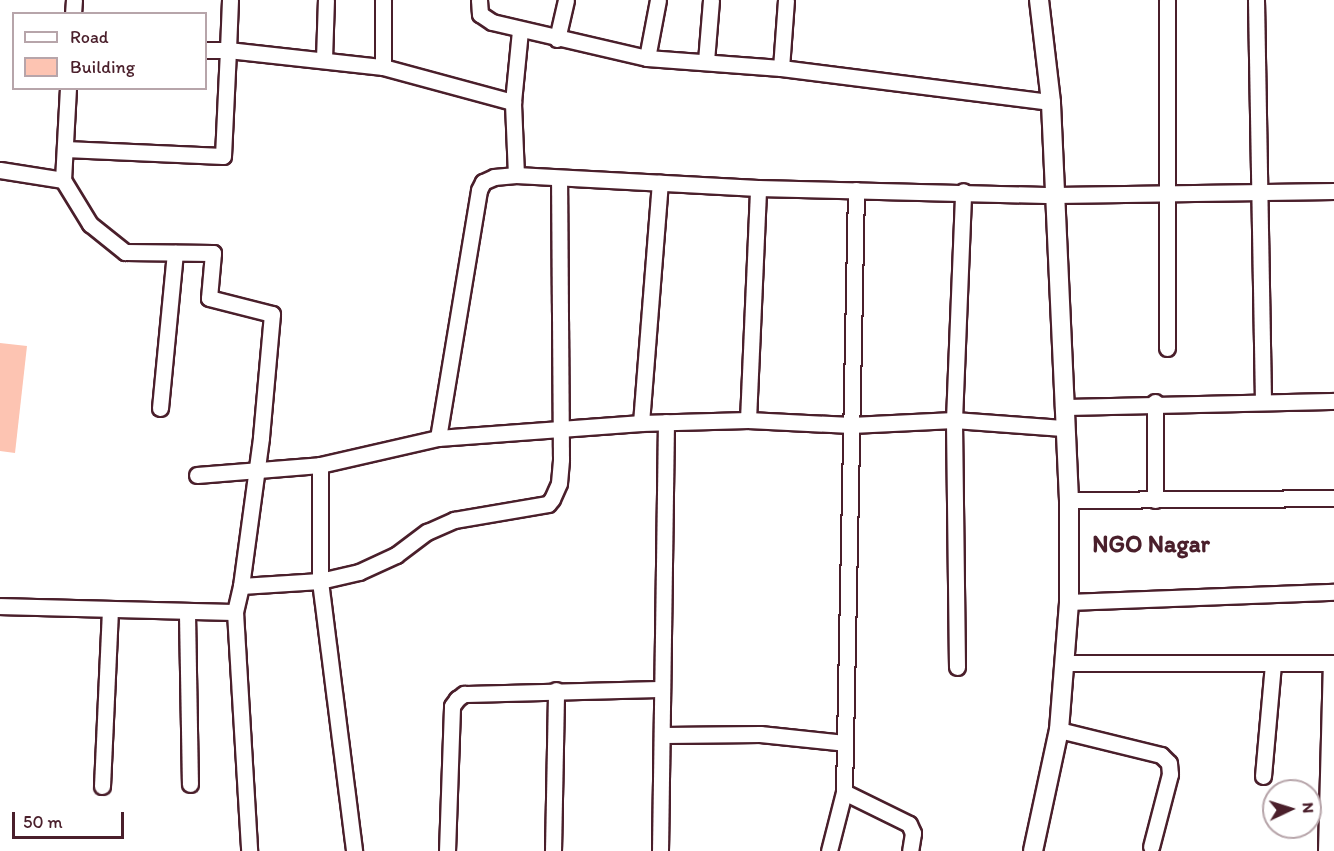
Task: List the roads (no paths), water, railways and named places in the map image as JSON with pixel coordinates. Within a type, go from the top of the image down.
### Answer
[{"type":"street","points":[[65,149],[223,156],[230,0]]},
{"type":"street","points":[[324,59],[326,0]]},
{"type":"street","points":[[383,0],[383,67]]},
{"type":"street","points":[[479,0],[480,14],[520,31],[647,58],[782,68],[1051,102]]},
{"type":"street","points":[[557,39],[566,0]]},
{"type":"street","points":[[647,58],[658,0]]},
{"type":"street","points":[[706,61],[711,0]]},
{"type":"street","points":[[782,68],[786,0]]},
{"type":"street","points":[[1033,851],[1059,730],[1069,602],[1069,500],[1063,428],[1051,102],[1039,0]]},
{"type":"street","points":[[1167,0],[1167,348]]},
{"type":"street","points":[[1256,0],[1263,402]]},
{"type":"street","points":[[516,175],[513,102],[520,31]]},
{"type":"street","points":[[207,50],[324,59],[383,67],[513,102]]},
{"type":"street","points":[[68,90],[63,180],[90,224],[125,252],[213,253],[209,298],[272,314],[257,471],[241,586],[234,612],[249,851]]},
{"type":"street","points":[[0,170],[63,180]]},
{"type":"street","points":[[438,438],[478,190],[483,182],[494,177],[516,175],[758,188],[963,191],[1055,195],[1334,191]]},
{"type":"street","points":[[241,586],[320,581],[359,572],[387,560],[427,532],[453,520],[548,504],[559,483],[561,428],[559,178]]},
{"type":"street","points":[[641,423],[660,183]]},
{"type":"street","points":[[747,420],[758,188]]},
{"type":"street","points":[[829,851],[844,792],[856,190]]},
{"type":"street","points":[[957,668],[954,420],[963,191]]},
{"type":"street","points":[[160,408],[176,253]]},
{"type":"street","points":[[1063,407],[1155,402],[1334,401]]},
{"type":"street","points":[[1155,402],[1155,501]]},
{"type":"street","points":[[197,475],[320,465],[438,438],[641,423],[747,420],[851,425],[954,420],[1063,428]]},
{"type":"street","points":[[660,851],[664,735],[661,689],[666,422]]},
{"type":"street","points":[[320,465],[320,581],[354,851]]},
{"type":"street","points":[[1069,500],[1334,498]]},
{"type":"street","points":[[1069,602],[1334,592]]},
{"type":"street","points":[[0,606],[187,614],[234,612]]},
{"type":"street","points":[[102,786],[110,611]]},
{"type":"street","points":[[187,614],[190,783]]},
{"type":"street","points":[[1066,663],[1333,663],[1326,851]]},
{"type":"street","points":[[1263,776],[1273,663]]},
{"type":"street","points":[[447,851],[452,706],[457,699],[464,694],[661,689]]},
{"type":"street","points":[[553,851],[556,690]]},
{"type":"street","points":[[1059,730],[1161,755],[1169,763],[1170,774],[1151,847]]},
{"type":"street","points":[[664,735],[760,734],[845,743]]},
{"type":"street","points":[[844,792],[909,824],[913,833],[910,851]]},
{"type":"district","name":"NGO Nagar","points":[[1151,544]]}]
